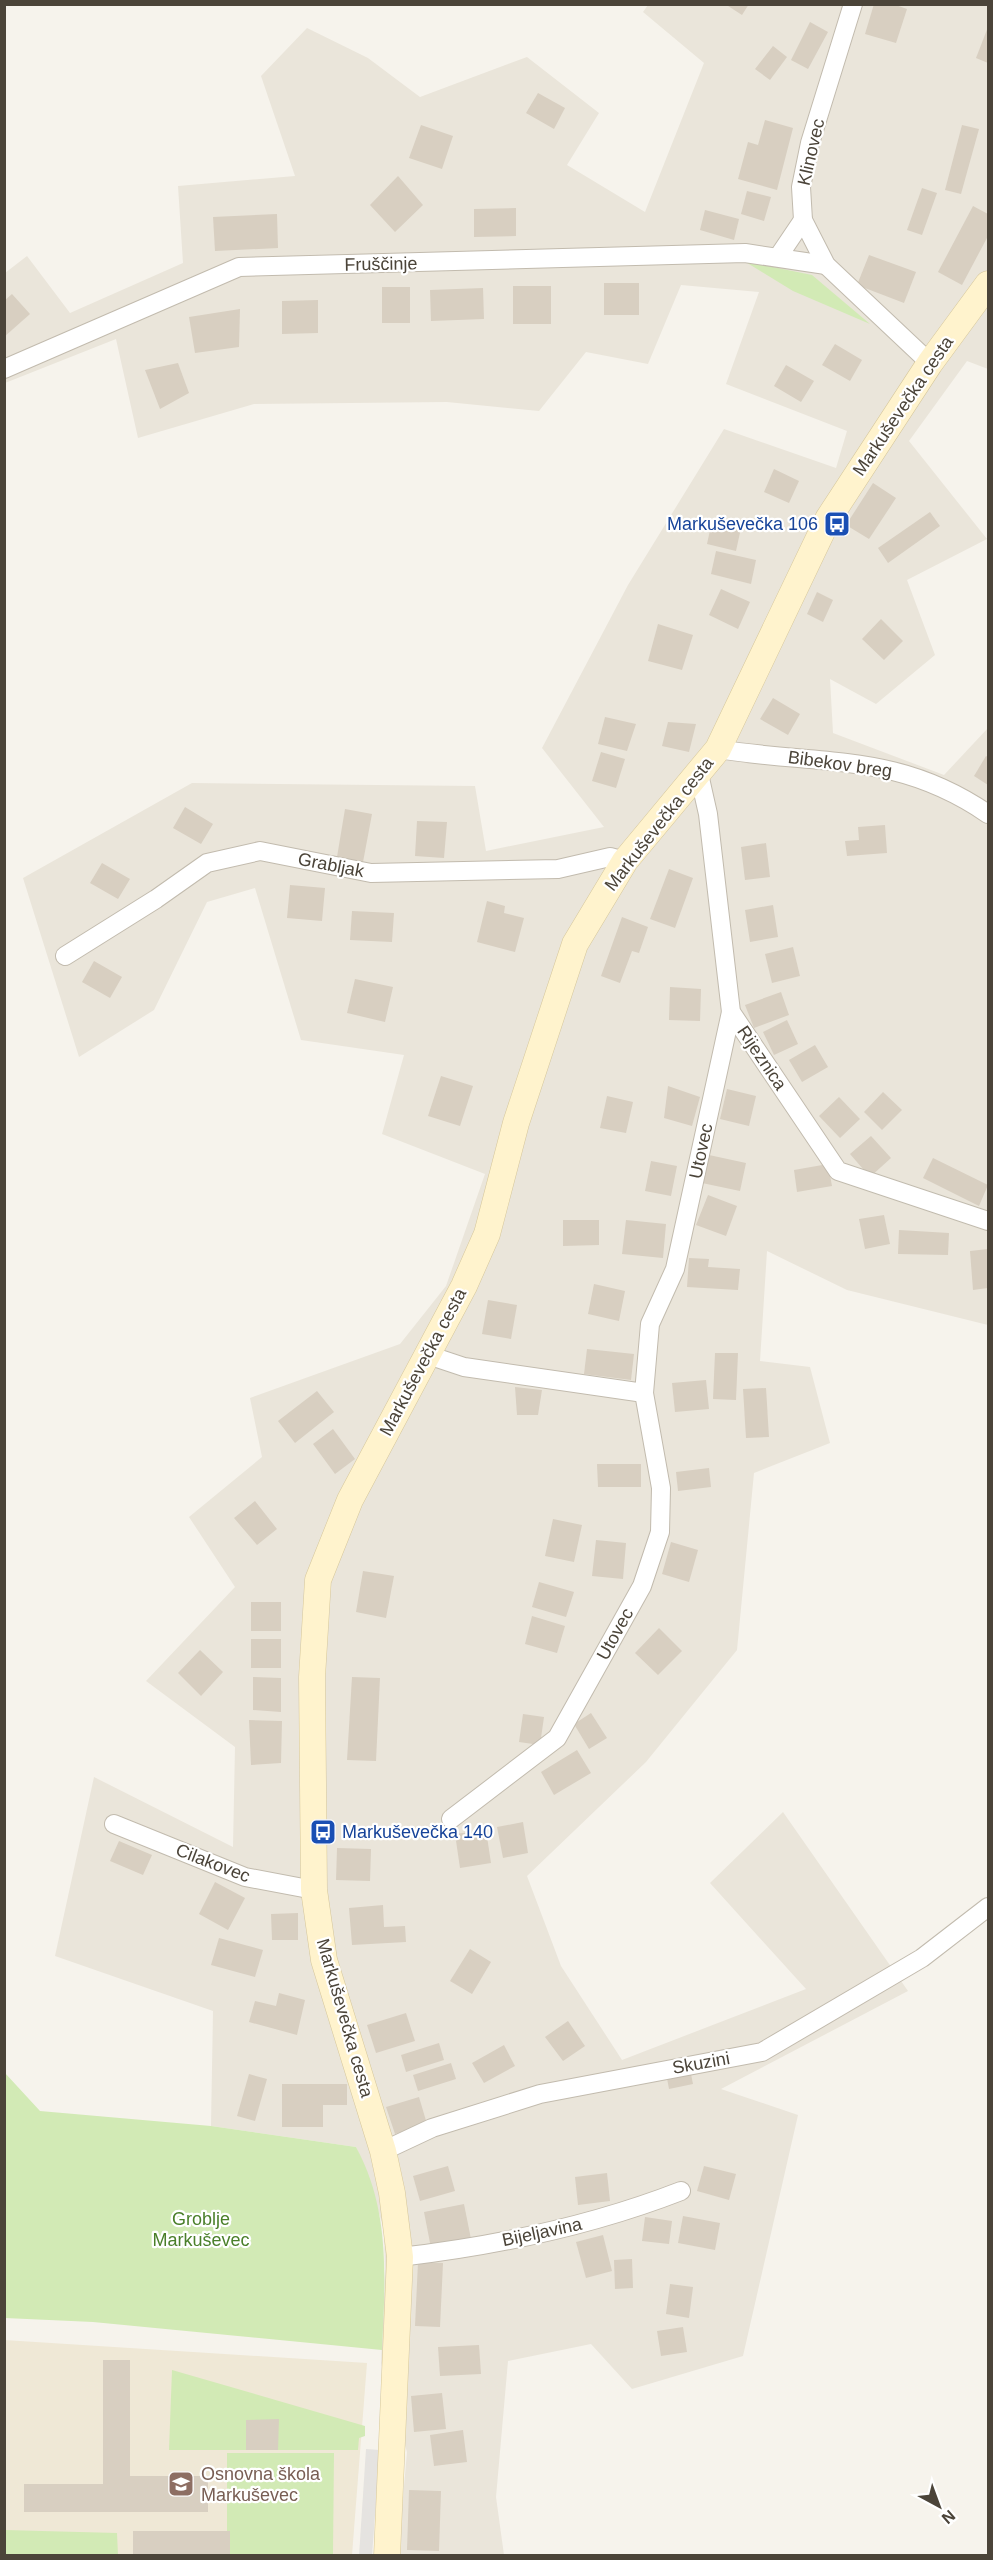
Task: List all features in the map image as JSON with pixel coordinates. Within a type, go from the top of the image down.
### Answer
[{"type":"main road","name":"Markuševečka cesta","points":[[387,2556],[400,2257],[392,2193],[383,2151],[324,1960],[314,1890],[312,1677],[318,1580],[350,1500],[464,1286],[487,1234],[516,1123],[575,944],[625,861],[718,749],[828,519],[930,363],[988,284]]},
{"type":"street","name":"Klinovec","points":[[853,4],[810,144],[801,187],[803,220],[826,265],[930,363]]},
{"type":"street","points":[[778,257],[803,220]]},
{"type":"street","name":"Fruščinje","points":[[4,369],[239,267],[745,253],[826,265]]},
{"type":"street","name":"Bibekov breg","points":[[718,749],[873,765],[921,777],[988,814]]},
{"type":"street","name":"Rijeznica","points":[[699,774],[708,814],[731,1012],[838,1171],[988,1221]]},
{"type":"street","name":"Grabljak","points":[[65,956],[156,899],[207,863],[260,851],[371,873],[558,869],[610,857],[625,861]]},
{"type":"street","name":"Utovec","points":[[451,1819],[557,1738],[642,1586],[660,1532],[661,1488],[644,1393],[650,1324],[675,1269],[731,1012]]},
{"type":"street","points":[[428,1355],[464,1367],[644,1393]]},
{"type":"street","name":"Cilakovec","points":[[114,1824],[245,1877],[314,1890]]},
{"type":"street","name":"Skuzini","points":[[383,2151],[432,2128],[540,2094],[762,2052],[922,1958],[988,1907]]},
{"type":"street","name":"Bijeljavina","points":[[400,2257],[442,2252],[543,2233],[623,2214],[681,2191]]},
{"type":"shaded area","points":[[648,5],[988,5],[988,369],[967,361],[909,441],[987,539],[907,580],[935,655],[876,704],[830,679],[833,733],[944,775],[988,728],[988,1325],[847,1290],[767,1251],[760,1361],[810,1367],[830,1443],[754,1473],[737,1650],[646,1762],[527,1876],[561,1966],[622,2060],[806,1989],[710,1883],[783,1812],[908,1991],[721,2089],[798,2115],[743,2356],[632,2389],[591,2344],[508,2361],[496,2497],[504,2555],[398,2555],[407,2452],[381,2363],[385,2271],[384,2230],[366,2170],[356,2147],[211,2126],[213,2011],[55,1956],[94,1777],[233,1847],[235,1747],[146,1681],[235,1587],[189,1517],[262,1457],[250,1398],[400,1344],[446,1286],[485,1174],[382,1134],[404,1055],[301,1040],[255,888],[207,902],[154,1010],[79,1057],[23,878],[192,783],[475,786],[486,851],[604,827],[542,748],[628,585],[724,429],[836,468],[847,431],[726,384],[759,292],[681,285],[648,364],[586,352],[539,411],[447,402],[254,404],[138,438],[116,339],[5,383],[5,273],[27,256],[70,313],[183,263],[178,186],[295,176],[261,76],[307,28],[368,58],[420,97],[527,57],[599,113],[567,165],[645,212],[704,63],[643,12]]},
{"type":"shaded area","name":"Osnovna škola Markuševec","points":[[4,2340],[367,2363],[352,2555],[5,2555]]},
{"type":"shaded area","points":[[366,2449],[380,2450],[372,2555],[359,2556]]},
{"type":"green space","points":[[744,261],[812,275],[870,324],[793,291]]},
{"type":"green space","name":"Groblje Markuševec","points":[[5,2073],[40,2111],[211,2126],[356,2147],[367,2171],[380,2221],[384,2272],[382,2350],[93,2322],[5,2318]]},
{"type":"green space","points":[[172,2370],[365,2426],[365,2436],[359,2438],[358,2450],[169,2450]]},
{"type":"green space","points":[[227,2453],[334,2453],[333,2555],[227,2556]]},
{"type":"green space","points":[[5,2530],[117,2533],[118,2555],[5,2555]]},
{"type":"building","points":[[725,4],[749,4],[742,15]]},
{"type":"building","points":[[874,4],[893,4],[907,9],[896,43],[865,34]]},
{"type":"building","points":[[810,22],[828,32],[808,69],[791,60]]},
{"type":"building","points":[[988,27],[988,63],[976,58]]},
{"type":"building","points":[[773,46],[787,57],[770,80],[755,69]]},
{"type":"building","points":[[538,93],[565,108],[554,129],[526,113]]},
{"type":"building","points":[[765,120],[793,128],[777,190],[738,179],[748,142],[758,145]]},
{"type":"building","points":[[421,125],[453,136],[442,169],[409,158]]},
{"type":"building","points":[[962,125],[979,129],[961,194],[945,190]]},
{"type":"building","points":[[398,176],[423,205],[395,232],[370,205]]},
{"type":"building","points":[[922,188],[937,193],[922,235],[907,230]]},
{"type":"building","points":[[747,191],[771,197],[764,221],[741,214]]},
{"type":"building","points":[[973,206],[988,214],[988,236],[962,285],[938,272]]},
{"type":"building","points":[[516,208],[516,236],[474,237],[474,209]]},
{"type":"building","points":[[705,210],[739,219],[734,240],[700,230]]},
{"type":"building","points":[[277,214],[278,248],[215,251],[213,217]]},
{"type":"building","points":[[869,255],[916,272],[904,303],[857,285]]},
{"type":"building","points":[[604,283],[639,283],[639,315],[604,315]]},
{"type":"building","points":[[513,286],[551,286],[551,324],[513,324]]},
{"type":"building","points":[[382,287],[410,287],[410,323],[382,323]]},
{"type":"building","points":[[483,288],[484,319],[431,321],[430,290]]},
{"type":"building","points":[[12,294],[30,314],[4,337],[4,301]]},
{"type":"building","points":[[318,300],[318,333],[282,334],[282,301]]},
{"type":"building","points":[[240,309],[239,347],[195,353],[189,317]]},
{"type":"building","points":[[835,344],[862,360],[850,381],[822,365]]},
{"type":"building","points":[[178,363],[189,393],[160,409],[145,370]]},
{"type":"building","points":[[786,365],[814,381],[801,402],[774,386]]},
{"type":"building","points":[[774,469],[799,481],[789,503],[764,492]]},
{"type":"building","points":[[873,483],[896,498],[869,539],[846,525]]},
{"type":"building","points":[[930,512],[940,526],[888,563],[878,548]]},
{"type":"building","points":[[712,521],[741,528],[736,551],[707,544]]},
{"type":"building","points":[[716,551],[756,560],[751,584],[711,574]]},
{"type":"building","points":[[721,589],[750,602],[738,629],[709,615]]},
{"type":"building","points":[[817,592],[833,600],[823,622],[807,614]]},
{"type":"building","points":[[881,619],[903,641],[884,660],[862,639]]},
{"type":"building","points":[[658,624],[693,635],[682,670],[648,661]]},
{"type":"building","points":[[773,698],[800,714],[788,735],[760,719]]},
{"type":"building","points":[[605,717],[636,724],[627,751],[598,744]]},
{"type":"building","points":[[668,722],[696,724],[689,752],[662,746]]},
{"type":"building","points":[[601,752],[625,759],[616,788],[592,781]]},
{"type":"building","points":[[986,756],[988,757],[988,785],[974,776]]},
{"type":"building","points":[[185,807],[213,824],[201,844],[173,828]]},
{"type":"building","points":[[345,809],[372,814],[363,862],[337,857]]},
{"type":"building","points":[[417,821],[447,822],[444,858],[415,856]]},
{"type":"building","points":[[885,825],[887,853],[847,856],[845,841],[859,840],[858,827]]},
{"type":"building","points":[[766,843],[770,877],[745,880],[741,847]]},
{"type":"building","points":[[102,863],[130,879],[118,899],[90,883]]},
{"type":"building","points":[[669,869],[693,878],[675,928],[650,919]]},
{"type":"building","points":[[290,885],[325,888],[322,921],[287,918]]},
{"type":"building","points":[[487,901],[505,906],[504,913],[524,918],[515,952],[477,942]]},
{"type":"building","points":[[773,905],[778,937],[750,942],[745,910]]},
{"type":"building","points":[[352,911],[394,913],[392,942],[350,940]]},
{"type":"building","points":[[622,917],[648,927],[639,953],[632,951],[620,983],[601,976]]},
{"type":"building","points":[[793,947],[800,976],[772,983],[765,954]]},
{"type":"building","points":[[94,961],[122,977],[110,998],[82,982]]},
{"type":"building","points":[[355,979],[393,987],[385,1022],[347,1013]]},
{"type":"building","points":[[670,987],[701,989],[700,1021],[669,1020]]},
{"type":"building","points":[[781,992],[789,1015],[754,1028],[745,1005]]},
{"type":"building","points":[[787,1020],[798,1044],[774,1055],[763,1032]]},
{"type":"building","points":[[815,1045],[828,1067],[802,1082],[789,1060]]},
{"type":"building","points":[[441,1076],[473,1086],[460,1126],[428,1116]]},
{"type":"building","points":[[668,1086],[700,1097],[692,1126],[664,1118]]},
{"type":"building","points":[[727,1089],[756,1096],[749,1126],[720,1119]]},
{"type":"building","points":[[883,1092],[902,1110],[882,1130],[864,1112]]},
{"type":"building","points":[[607,1096],[633,1102],[626,1133],[600,1128]]},
{"type":"building","points":[[839,1097],[860,1119],[840,1138],[819,1116]]},
{"type":"building","points":[[871,1136],[891,1158],[870,1177],[850,1154]]},
{"type":"building","points":[[709,1155],[746,1163],[740,1191],[702,1183]]},
{"type":"building","points":[[933,1158],[988,1185],[979,1206],[923,1178]]},
{"type":"building","points":[[651,1161],[677,1166],[671,1196],[645,1191]]},
{"type":"building","points":[[828,1164],[832,1186],[797,1192],[794,1170]]},
{"type":"building","points":[[708,1195],[737,1206],[726,1236],[696,1225]]},
{"type":"building","points":[[884,1215],[890,1244],[865,1249],[859,1219]]},
{"type":"building","points":[[563,1220],[599,1220],[599,1245],[563,1246]]},
{"type":"building","points":[[626,1220],[666,1224],[663,1258],[622,1254]]},
{"type":"building","points":[[899,1230],[949,1233],[948,1255],[898,1254]]},
{"type":"building","points":[[988,1249],[988,1288],[973,1290],[970,1251]]},
{"type":"building","points":[[689,1258],[709,1259],[708,1267],[740,1269],[738,1290],[687,1287]]},
{"type":"building","points":[[594,1284],[625,1291],[619,1321],[588,1314]]},
{"type":"building","points":[[488,1300],[517,1305],[511,1339],[482,1334]]},
{"type":"building","points":[[587,1349],[634,1354],[631,1380],[584,1374]]},
{"type":"building","points":[[715,1353],[738,1353],[736,1400],[713,1399]]},
{"type":"building","points":[[706,1380],[709,1409],[675,1412],[672,1383]]},
{"type":"building","points":[[515,1387],[542,1390],[538,1415],[517,1415]]},
{"type":"building","points":[[766,1388],[769,1437],[746,1438],[743,1389]]},
{"type":"building","points":[[317,1391],[334,1412],[295,1443],[278,1421]]},
{"type":"building","points":[[333,1429],[355,1459],[335,1474],[313,1444]]},
{"type":"building","points":[[597,1464],[641,1464],[641,1487],[598,1487]]},
{"type":"building","points":[[709,1468],[711,1487],[678,1491],[676,1472]]},
{"type":"building","points":[[255,1501],[277,1529],[257,1545],[234,1518]]},
{"type":"building","points":[[553,1519],[582,1525],[574,1562],[545,1556]]},
{"type":"building","points":[[596,1540],[626,1543],[623,1579],[592,1576]]},
{"type":"building","points":[[671,1542],[698,1550],[689,1582],[662,1574]]},
{"type":"building","points":[[363,1571],[394,1576],[386,1618],[356,1612]]},
{"type":"building","points":[[539,1582],[574,1592],[566,1617],[532,1607]]},
{"type":"building","points":[[251,1602],[281,1602],[281,1631],[251,1631]]},
{"type":"building","points":[[532,1616],[565,1626],[557,1653],[525,1644]]},
{"type":"building","points":[[659,1628],[682,1651],[658,1675],[635,1653]]},
{"type":"building","points":[[251,1639],[281,1639],[281,1668],[251,1668]]},
{"type":"building","points":[[200,1650],[223,1672],[201,1696],[178,1673]]},
{"type":"building","points":[[253,1677],[281,1678],[281,1712],[253,1710]]},
{"type":"building","points":[[352,1677],[380,1678],[376,1761],[347,1760]]},
{"type":"building","points":[[591,1713],[607,1738],[589,1749],[574,1724]]},
{"type":"building","points":[[523,1714],[544,1717],[540,1745],[519,1742]]},
{"type":"building","points":[[249,1720],[282,1721],[281,1763],[251,1765]]},
{"type":"building","points":[[577,1750],[591,1773],[554,1795],[541,1772]]},
{"type":"building","points":[[523,1822],[528,1853],[503,1858],[497,1827]]},
{"type":"building","points":[[486,1830],[491,1863],[460,1868],[455,1834]]},
{"type":"building","points":[[119,1841],[152,1855],[143,1875],[110,1861]]},
{"type":"building","points":[[337,1848],[371,1849],[370,1881],[336,1880]]},
{"type":"building","points":[[215,1882],[245,1898],[228,1930],[199,1914]]},
{"type":"building","points":[[383,1905],[384,1927],[405,1926],[406,1942],[352,1945],[349,1908]]},
{"type":"building","points":[[298,1913],[298,1940],[272,1940],[271,1914]]},
{"type":"building","points":[[219,1938],[263,1950],[255,1977],[211,1965]]},
{"type":"building","points":[[470,1949],[491,1962],[472,1994],[450,1981]]},
{"type":"building","points":[[279,1993],[305,2000],[297,2035],[249,2022],[255,2001],[276,2006]]},
{"type":"building","points":[[406,2013],[415,2041],[376,2053],[367,2025]]},
{"type":"building","points":[[568,2021],[585,2046],[563,2061],[545,2037]]},
{"type":"building","points":[[439,2043],[444,2060],[406,2072],[401,2055]]},
{"type":"building","points":[[504,2045],[515,2066],[484,2083],[472,2063]]},
{"type":"building","points":[[451,2063],[456,2079],[418,2091],[413,2075]]},
{"type":"building","points":[[690,2069],[693,2084],[669,2089],[666,2073]]},
{"type":"building","points":[[249,2074],[267,2079],[255,2121],[237,2116]]},
{"type":"building","points":[[282,2084],[347,2084],[347,2105],[323,2105],[323,2127],[282,2127]]},
{"type":"building","points":[[419,2097],[427,2124],[395,2134],[386,2107]]},
{"type":"building","points":[[448,2166],[455,2191],[420,2201],[413,2176]]},
{"type":"building","points":[[704,2166],[736,2174],[729,2200],[697,2191]]},
{"type":"building","points":[[607,2173],[610,2201],[578,2205],[575,2177]]},
{"type":"building","points":[[464,2204],[471,2239],[431,2248],[424,2212]]},
{"type":"building","points":[[683,2216],[720,2223],[715,2250],[678,2243]]},
{"type":"building","points":[[645,2217],[672,2221],[669,2244],[642,2241]]},
{"type":"building","points":[[603,2235],[612,2271],[586,2278],[576,2242]]},
{"type":"building","points":[[632,2259],[633,2288],[615,2289],[614,2260]]},
{"type":"building","points":[[418,2262],[443,2263],[440,2327],[415,2326]]},
{"type":"building","points":[[670,2284],[693,2287],[689,2318],[666,2314]]},
{"type":"building","points":[[683,2327],[687,2352],[661,2356],[657,2331]]},
{"type":"building","points":[[479,2345],[481,2374],[440,2376],[438,2347]]},
{"type":"building","points":[[103,2360],[130,2360],[130,2476],[208,2476],[208,2512],[24,2512],[24,2484],[103,2484]]},
{"type":"building","points":[[442,2393],[446,2429],[414,2432],[411,2396]]},
{"type":"building","points":[[279,2419],[278,2450],[246,2450],[246,2420]]},
{"type":"building","points":[[463,2430],[467,2462],[434,2466],[430,2435]]},
{"type":"building","points":[[409,2490],[441,2491],[439,2551],[407,2550]]},
{"type":"building","points":[[133,2531],[230,2531],[230,2556],[133,2556]]},
{"type":"place","name":"Markuševečka 106","points":[[837,524]]},
{"type":"place","name":"Markuševečka 140","points":[[323,1832]]},
{"type":"place","name":"Osnovna škola Markuševec","points":[[181,2484]]}]
